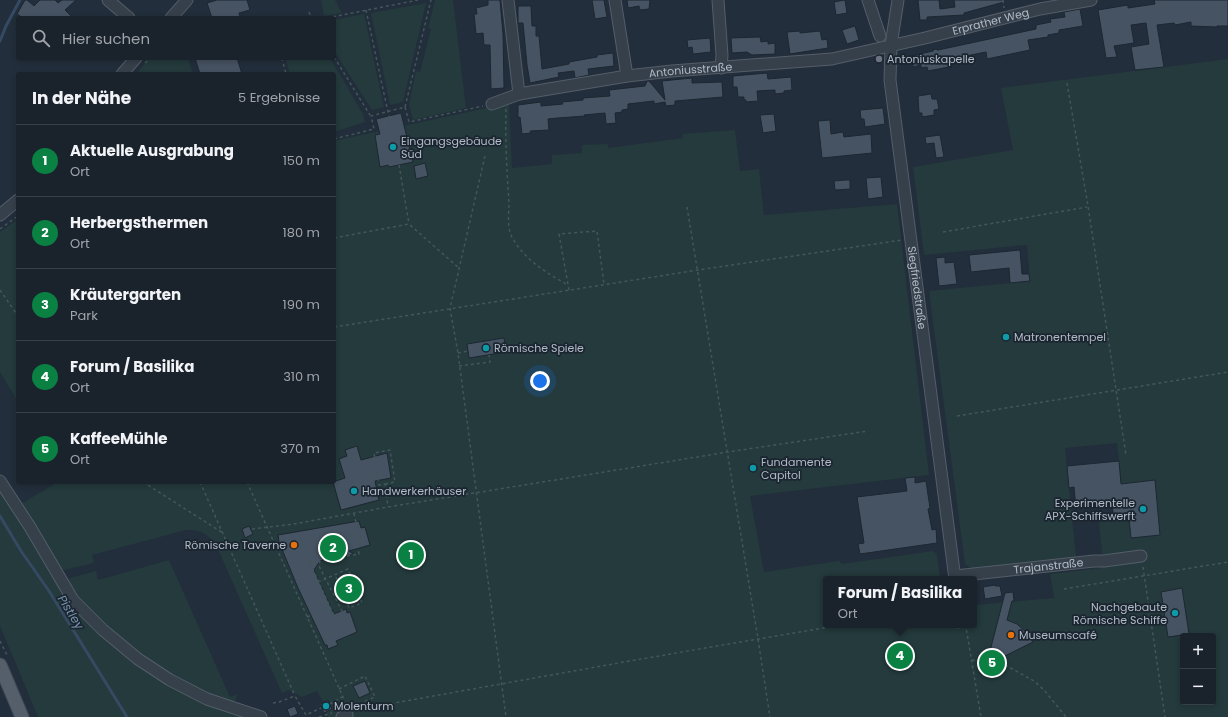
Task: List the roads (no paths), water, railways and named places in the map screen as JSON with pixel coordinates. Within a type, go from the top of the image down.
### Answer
[{"type":"main road","points":[[0,665],[22,717]]},
{"type":"street","points":[[108,0],[127,16]]},
{"type":"street","points":[[173,16],[187,0]]},
{"type":"street","points":[[508,0],[519,94]]},
{"type":"street","points":[[615,0],[627,76]]},
{"type":"street","points":[[718,0],[722,55],[721,68]]},
{"type":"street","points":[[868,0],[880,36]]},
{"type":"street","name":"Siegfriedstraße","points":[[898,0],[891,45],[890,80],[955,576]]},
{"type":"street","name":"Erprather Weg","points":[[891,45],[1040,9],[1092,0]]},
{"type":"street","name":"Antoniusstraße","points":[[492,104],[519,94],[627,76],[672,71],[832,60],[891,45]]},
{"type":"street","points":[[124,72],[134,60]]},
{"type":"street","points":[[0,216],[16,202]]},
{"type":"street","points":[[0,481],[30,527],[73,600],[103,630],[138,659],[170,680],[206,699],[261,717]]},
{"type":"street","name":"Trajanstraße","points":[[964,576],[1141,556]]},
{"type":"waterway","name":"Pistley","points":[[0,41],[20,0]]},
{"type":"waterway","name":"Pistley","points":[[0,516],[21,551],[49,591],[127,717]]},
{"type":"place","name":"Antoniuskapelle","points":[[879,59]]},
{"type":"place","name":"Eingangsgebäude Süd","points":[[393,147]]},
{"type":"place","name":"Matronentempel","points":[[1006,337]]},
{"type":"place","name":"Römische Spiele","points":[[486,348]]},
{"type":"place","name":"Fundamente Capitol","points":[[753,468]]},
{"type":"place","name":"Handwerkerhäuser","points":[[354,491]]},
{"type":"place","name":"Experimentelle APX-Schiffswerft","points":[[1143,509]]},
{"type":"place","name":"Römische Taverne","points":[[294,545]]},
{"type":"place","name":"Herbergsthermen","points":[[333,548]]},
{"type":"place","name":"Aktuelle Ausgrabung","points":[[411,555]]},
{"type":"place","name":"Kräutergarten","points":[[349,589]]},
{"type":"place","name":"Nachgebaute Römische Schiffe","points":[[1175,613]]},
{"type":"place","name":"Museumscafé","points":[[1011,635]]},
{"type":"place","name":"Forum / Basilika","points":[[900,656]]},
{"type":"place","name":"KaffeeMühle","points":[[992,663]]},
{"type":"place","name":"Molenturm","points":[[326,706]]}]
